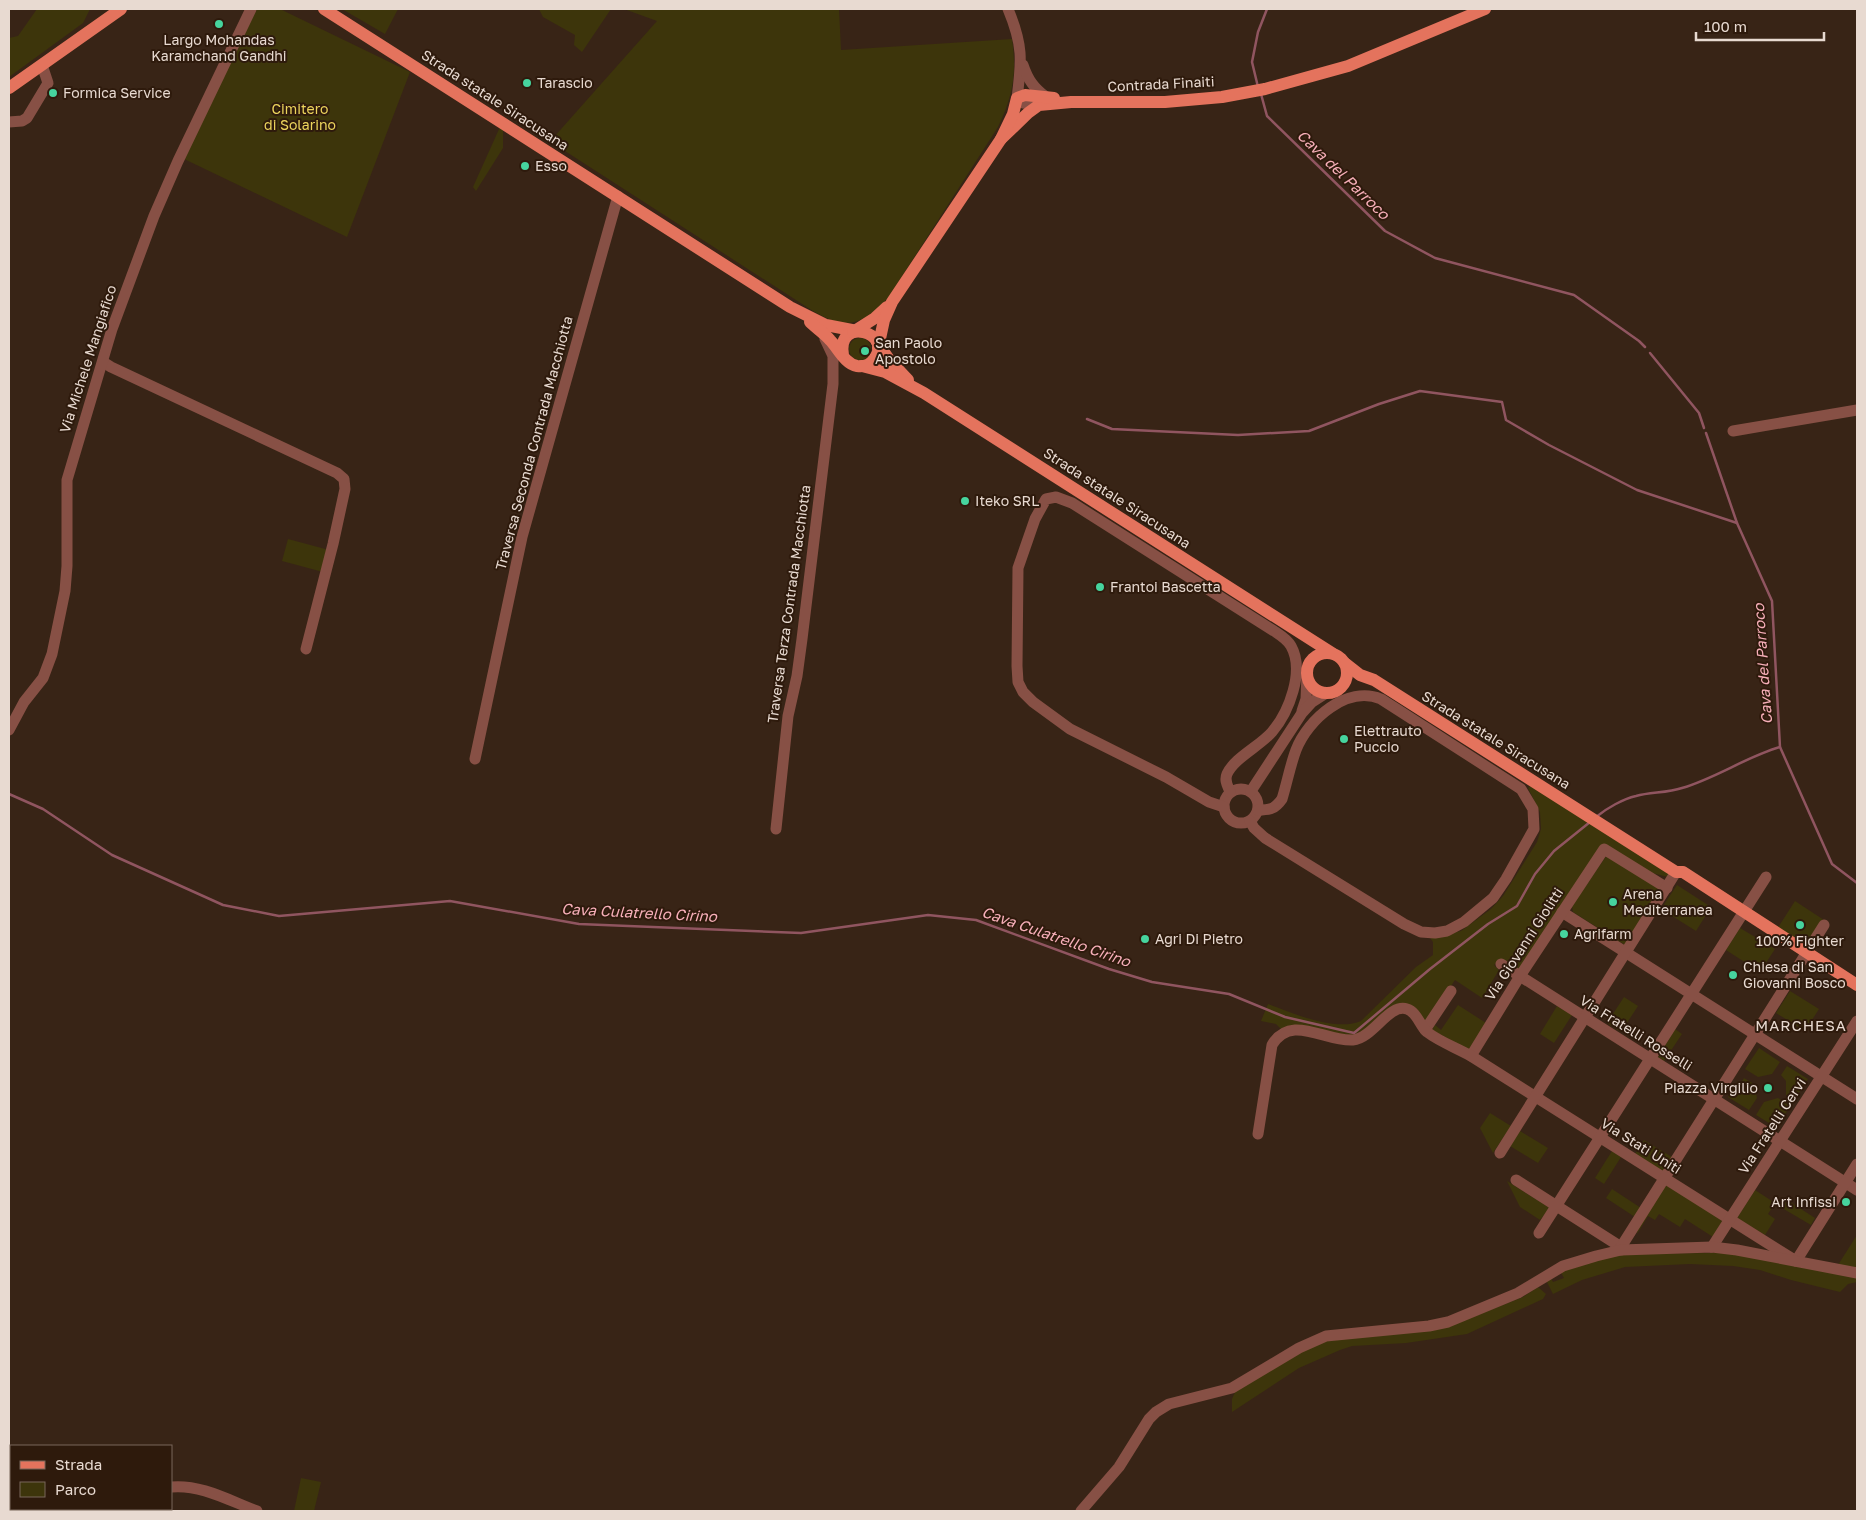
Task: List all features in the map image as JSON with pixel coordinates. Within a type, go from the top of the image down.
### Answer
[{"type":"main road","points":[[9,88],[121,9]]},
{"type":"main road","name":"Strada statale Siracusana","points":[[324,9],[800,314]]},
{"type":"main road","name":"Contrada Finaiti","points":[[1017,98],[1026,95],[1043,101],[1166,102],[1265,89],[1361,62],[1485,9]]},
{"type":"main road","points":[[859,366],[868,365],[874,360],[884,320],[892,302],[1001,139],[1013,114],[1017,98]]},
{"type":"main road","points":[[1001,139],[1028,112],[1043,101]]},
{"type":"main road","points":[[840,351],[855,332],[875,318],[892,302]]},
{"type":"main road","points":[[800,314],[819,330],[840,351],[847,361],[885,372],[924,392]]},
{"type":"main road","points":[[800,314],[826,325],[855,332],[869,333],[901,374],[924,392]]},
{"type":"main road","name":"Strada statale Siracusana","points":[[924,392],[1332,653]]},
{"type":"main road","points":[[1294,629],[1307,646],[1311,685],[1320,692],[1332,692],[1360,684],[1371,684],[1385,688]]},
{"type":"main road","points":[[1308,669],[1319,654],[1332,653],[1338,655],[1346,664],[1348,670],[1346,681],[1332,692]]},
{"type":"main road","name":"Strada statale Siracusana","points":[[1346,664],[1360,675],[1374,680],[1676,872],[1683,872],[1742,914],[1805,955]]},
{"type":"main road","points":[[1805,955],[1857,985]]},
{"type":"main road","points":[[1805,955],[1857,993]]},
{"type":"street","name":"Via Michele Mangiafico","points":[[9,730],[24,702],[42,678],[52,654],[65,583],[67,480],[77,442],[124,294],[154,216],[178,161],[251,9]]},
{"type":"street","points":[[1008,9],[1015,26],[1027,77],[1043,101]]},
{"type":"street","points":[[1017,98],[1022,61]]},
{"type":"street","points":[[9,122],[22,121],[27,118],[48,83],[42,65]]},
{"type":"street","name":"Traversa Seconda Contrada Macchiotta","points":[[476,759],[522,537],[618,196]]},
{"type":"street","name":"Traversa Terza Contrada Macchiotta","points":[[776,829],[788,716],[801,648],[833,384],[840,351]]},
{"type":"street","points":[[103,362],[110,367],[337,473],[344,479],[345,489],[333,544],[306,649]]},
{"type":"street","points":[[833,384],[839,372],[848,367],[859,366]]},
{"type":"street","points":[[1733,431],[1857,410]]},
{"type":"street","points":[[1224,808],[1209,802],[1070,729],[1022,692],[1018,682],[1018,568],[1035,519],[1046,499],[1056,497],[1072,502],[1274,631],[1290,645],[1294,654],[1295,676],[1290,702],[1271,733],[1228,772],[1226,783],[1230,792]]},
{"type":"street","points":[[1302,713],[1306,698],[1308,669]]},
{"type":"street","points":[[1251,791],[1302,713],[1312,702],[1332,692]]},
{"type":"street","points":[[1250,821],[1265,838],[1404,924],[1421,932],[1435,933],[1464,922],[1493,898],[1534,829],[1533,809],[1521,790],[1381,699],[1371,695],[1360,694],[1348,698],[1325,712],[1301,740],[1282,799],[1272,810],[1258,810]]},
{"type":"street","points":[[1240,788],[1251,791],[1259,803],[1254,818],[1244,823],[1233,821],[1225,813],[1224,808],[1230,792],[1240,788]]},
{"type":"street","name":"Via Giovanni Giolitti","points":[[1471,1056],[1520,976],[1604,849],[1666,888]]},
{"type":"street","points":[[1500,1153],[1676,872]]},
{"type":"street","points":[[1540,1233],[1766,877]]},
{"type":"street","points":[[1562,912],[1857,1099]]},
{"type":"street","points":[[1621,1249],[1824,925]]},
{"type":"street","name":"Via Fratelli Rosselli","points":[[1501,964],[1857,1190]]},
{"type":"street","points":[[1258,1134],[1272,1046],[1279,1035],[1294,1030],[1302,1030],[1340,1039],[1356,1040],[1370,1033],[1394,1011],[1406,1008],[1411,1011],[1425,1030],[1451,991]]},
{"type":"street","name":"Via Fratelli Cervi","points":[[1712,1247],[1857,1021]]},
{"type":"street","name":"Via Stati Uniti","points":[[1425,1030],[1471,1056],[1796,1261]]},
{"type":"street","points":[[1796,1261],[1857,1164]]},
{"type":"street","points":[[1516,1180],[1621,1249]]},
{"type":"street","points":[[1081,1511],[1119,1467],[1149,1419],[1156,1412],[1169,1404],[1232,1388],[1299,1348],[1326,1336],[1410,1328],[1448,1322],[1518,1293],[1563,1266],[1577,1260],[1621,1249],[1712,1247],[1857,1273]]},
{"type":"street","points":[[172,1487],[195,1488],[257,1511]]},
{"type":"green space","points":[[37,9],[90,9],[83,23],[9,77],[9,38],[18,36]]},
{"type":"green space","name":"Cimitero di Solarino","points":[[257,9],[280,9],[410,72],[347,237],[182,158]]},
{"type":"green space","points":[[342,9],[398,9],[385,34]]},
{"type":"green space","points":[[539,9],[611,9],[582,52],[574,45],[575,35],[543,17]]},
{"type":"green space","points":[[624,9],[839,9],[841,50],[1012,39],[1014,74],[1007,105],[998,127],[888,298],[862,319],[845,323],[835,321],[813,311],[551,142],[657,21]]},
{"type":"green space","points":[[500,127],[503,129],[503,148],[476,191],[473,187]]},
{"type":"green space","points":[[860,338],[868,341],[871,349],[868,357],[860,360],[852,357],[849,349],[852,341]]},
{"type":"green space","points":[[288,539],[329,550],[323,572],[282,561]]},
{"type":"green space","points":[[1531,785],[1671,873],[1668,877],[1652,873],[1603,845],[1520,971],[1498,962],[1494,965],[1499,970],[1482,998],[1455,980],[1425,1025],[1411,1007],[1357,1036],[1281,1029],[1276,1024],[1261,1021],[1268,1004],[1327,1023],[1351,1024],[1361,1021],[1416,967],[1433,955],[1433,942],[1430,938],[1461,931],[1491,909],[1503,896],[1537,842],[1541,829],[1540,812],[1528,788]]},
{"type":"green space","name":"Arena Mediterranea","points":[[1607,855],[1661,889],[1625,945],[1573,912],[1572,906]]},
{"type":"green space","points":[[1677,885],[1711,907],[1696,931],[1661,909]]},
{"type":"green space","name":"100% Fighter","points":[[1795,901],[1824,920],[1804,947],[1801,939],[1794,940],[1777,929]]},
{"type":"green space","points":[[1740,928],[1775,949],[1760,972],[1726,950]]},
{"type":"green space","points":[[1790,991],[1819,1009],[1805,1031],[1776,1013]]},
{"type":"green space","points":[[1624,997],[1638,1006],[1621,1032],[1607,1023]]},
{"type":"green space","points":[[1458,1005],[1486,1023],[1469,1050],[1432,1030],[1435,1025],[1441,1030]]},
{"type":"green space","points":[[1557,1006],[1572,1015],[1554,1043],[1540,1034]]},
{"type":"green space","points":[[1675,1029],[1682,1034],[1664,1061],[1658,1057]]},
{"type":"green space","points":[[1759,1048],[1780,1062],[1772,1074],[1758,1077],[1745,1069]]},
{"type":"green space","points":[[1787,1066],[1808,1079],[1794,1100],[1786,1095],[1786,1081],[1781,1075]]},
{"type":"green space","points":[[1744,1078],[1754,1084],[1757,1098],[1749,1110],[1728,1097],[1738,1081],[1741,1083]]},
{"type":"green space","points":[[1778,1098],[1790,1106],[1777,1128],[1756,1115],[1764,1102]]},
{"type":"green space","points":[[1490,1113],[1511,1126],[1493,1153],[1480,1128]]},
{"type":"green space","points":[[1520,1131],[1548,1148],[1538,1163],[1510,1146]]},
{"type":"green space","points":[[1644,1140],[1672,1157],[1663,1172],[1635,1154]]},
{"type":"green space","points":[[1612,1151],[1621,1157],[1604,1184],[1595,1178]]},
{"type":"green space","points":[[1507,1181],[1550,1208],[1540,1220],[1520,1207]]},
{"type":"green space","points":[[1666,1185],[1723,1220],[1713,1237],[1685,1219],[1680,1227],[1659,1214],[1655,1220],[1648,1216],[1637,1234],[1638,1228]]},
{"type":"green space","points":[[1612,1189],[1641,1208],[1635,1217],[1606,1198]]},
{"type":"green space","points":[[1755,1190],[1775,1203],[1768,1214],[1775,1219],[1765,1235],[1737,1218]]},
{"type":"green space","points":[[1787,1200],[1815,1218],[1811,1225],[1782,1208]]},
{"type":"green space","points":[[1857,1235],[1857,1269],[1838,1265]]},
{"type":"green space","points":[[1738,1253],[1857,1276],[1857,1282],[1848,1284],[1840,1292],[1760,1270],[1733,1266],[1690,1264],[1625,1267],[1582,1280],[1553,1294],[1546,1280],[1550,1277],[1553,1282],[1564,1278],[1560,1271],[1618,1254]]},
{"type":"green space","points":[[1538,1287],[1546,1294],[1543,1299],[1467,1334],[1406,1343],[1352,1346],[1299,1368],[1232,1412],[1232,1399],[1236,1390],[1318,1342],[1450,1326],[1523,1297]]},
{"type":"green space","points":[[301,1478],[321,1482],[314,1511],[294,1511]]},
{"type":"waterway","name":"Cava del Parroco","points":[[1258,87],[1252,62],[1258,32],[1267,9]]},
{"type":"waterway","name":"Cava del Parroco","points":[[1261,94],[1267,116],[1385,231],[1435,258],[1574,295],[1645,347]]},
{"type":"waterway","name":"Cava del Parroco","points":[[1650,353],[1699,413],[1704,428]]},
{"type":"waterway","points":[[1087,419],[1112,429],[1238,435],[1309,431],[1379,404],[1420,391],[1502,402],[1506,420],[1549,445],[1637,490],[1737,523]]},
{"type":"waterway","name":"Cava del Parroco","points":[[1706,433],[1737,523],[1772,601],[1780,747],[1832,864],[1857,883]]},
{"type":"waterway","name":"Cava Culatrello Cirino","points":[[1596,817],[1610,807],[1631,797],[1676,790],[1695,784],[1755,756],[1780,747]]},
{"type":"waterway","name":"Cava Culatrello Cirino","points":[[9,794],[43,809],[112,855],[223,905],[279,916],[450,901],[579,924],[801,933],[928,915],[976,920],[1109,969],[1152,982],[1229,994],[1285,1017],[1354,1033],[1430,969],[1488,924],[1517,906],[1535,874],[1554,851],[1590,822]]},
{"type":"place","name":"Largo Mohandas Karamchand Gandhi","points":[[219,24]]},
{"type":"place","name":"Tarascio","points":[[527,83]]},
{"type":"place","name":"Formica Service","points":[[53,93]]},
{"type":"place","name":"Esso","points":[[525,166]]},
{"type":"place","name":"San Paolo Apostolo","points":[[865,351]]},
{"type":"place","name":"Iteko SRL","points":[[965,501]]},
{"type":"place","name":"Frantoi Bascetta","points":[[1100,587]]},
{"type":"place","name":"Elettrauto Puccio","points":[[1344,739]]},
{"type":"place","name":"Arena Mediterranea","points":[[1613,902]]},
{"type":"place","name":"100% Fighter","points":[[1800,925]]},
{"type":"place","name":"Agrifarm","points":[[1564,934]]},
{"type":"place","name":"Agri Di Pietro","points":[[1145,939]]},
{"type":"place","name":"Chiesa di San Giovanni Bosco","points":[[1733,975]]},
{"type":"place","name":"Piazza Virgilio","points":[[1768,1088]]},
{"type":"place","name":"Art Infissi","points":[[1846,1202]]},
{"type":"district","name":"MARCHESA","points":[[1801,1026]]}]
